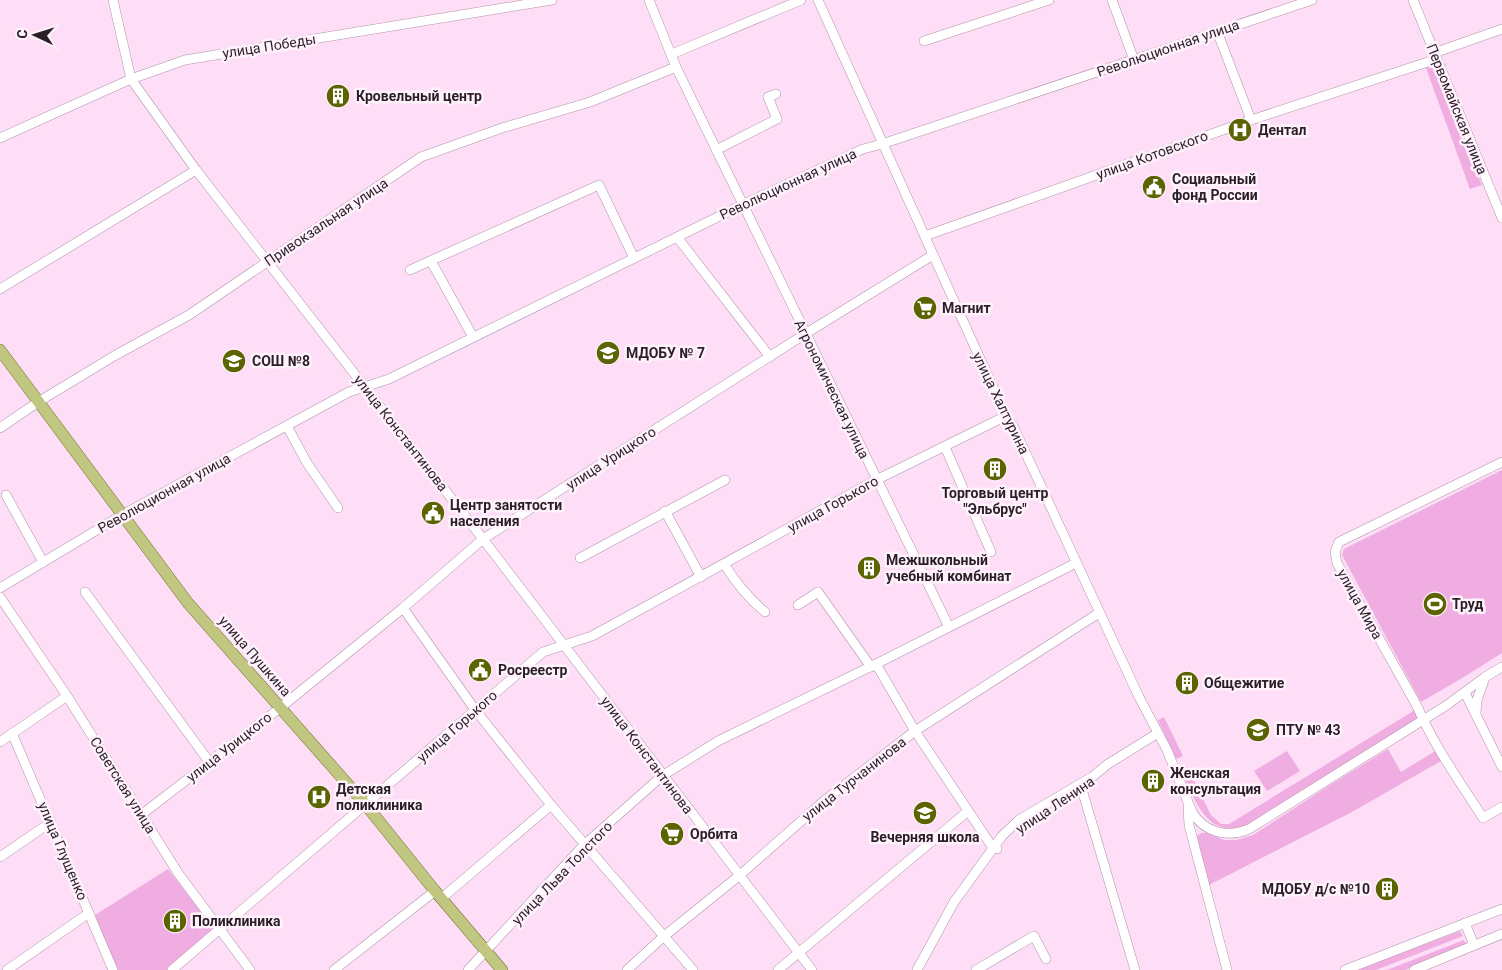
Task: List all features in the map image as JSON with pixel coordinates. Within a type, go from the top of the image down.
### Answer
[{"type":"main road","name":"улица Пушкина","points":[[0,350],[188,603],[366,805],[438,895],[502,970]]},
{"type":"street","name":"улица Константинова","points":[[113,0],[130,78],[196,170],[565,646],[662,776],[812,970]]},
{"type":"street","name":"улица Победы","points":[[0,138],[130,78],[185,60],[552,0]]},
{"type":"street","name":"Агрономическая улица","points":[[649,0],[676,67],[742,205],[949,627]]},
{"type":"street","points":[[672,54],[800,0]]},
{"type":"street","name":"улица Халтурина","points":[[818,0],[1006,416],[1014,428],[1099,613],[1167,750],[1188,803],[1197,820],[1208,828],[1228,834],[1237,834],[1249,829],[1423,719]]},
{"type":"street","points":[[924,41],[1048,0]]},
{"type":"street","points":[[1112,0],[1134,60]]},
{"type":"street","name":"Революционная улица","points":[[0,588],[122,515],[350,392],[389,379],[742,205],[863,149],[1312,0]]},
{"type":"street","name":"Первомайская улица","points":[[1413,0],[1502,218]]},
{"type":"street","name":"улица Котовского","points":[[925,236],[1436,56],[1502,29]]},
{"type":"street","points":[[1216,31],[1250,120]]},
{"type":"street","name":"Привокзальная улица","points":[[0,428],[38,402],[114,356],[188,315],[421,157],[502,128],[590,102],[676,67]]},
{"type":"street","points":[[716,150],[777,119],[768,97],[776,94]]},
{"type":"street","points":[[0,288],[196,170]]},
{"type":"street","points":[[410,270],[599,185],[634,258]]},
{"type":"street","points":[[677,237],[770,357]]},
{"type":"street","name":"улица Урицкого","points":[[141,814],[280,708],[483,540],[805,334],[933,255]]},
{"type":"street","points":[[431,261],[473,337]]},
{"type":"street","name":"улица Горького","points":[[172,970],[544,652],[592,636],[876,480],[1006,416]]},
{"type":"street","points":[[287,426],[307,463],[338,508]]},
{"type":"street","points":[[945,447],[991,552]]},
{"type":"street","name":"улица Мира","points":[[1502,462],[1339,542],[1335,552],[1337,563],[1418,706],[1423,719],[1446,760],[1483,818],[1502,807]]},
{"type":"street","points":[[580,558],[725,480]]},
{"type":"street","points":[[6,496],[43,562]]},
{"type":"street","points":[[665,511],[701,577]]},
{"type":"street","name":"улица Льва Толстого","points":[[468,970],[584,845],[662,776],[718,741],[874,666],[1076,563]]},
{"type":"street","points":[[724,564],[738,586],[752,602],[765,612]]},
{"type":"street","points":[[85,592],[210,762]]},
{"type":"street","points":[[798,604],[818,592],[874,666],[968,811],[995,848]]},
{"type":"street","name":"Советская улица","points":[[0,598],[66,696],[178,873],[250,970]]},
{"type":"street","points":[[402,608],[476,711],[551,805],[693,970]]},
{"type":"street","name":"улица Турчанинова","points":[[627,970],[663,937],[740,875],[825,800],[915,731],[1099,613]]},
{"type":"street","points":[[1423,719],[1465,694],[1485,677],[1502,667]]},
{"type":"street","points":[[1476,713],[1478,694],[1485,677]]},
{"type":"street","points":[[1465,694],[1502,767]]},
{"type":"street","points":[[0,742],[66,696]]},
{"type":"street","points":[[1447,705],[1460,704],[1476,713]]},
{"type":"street","name":"улица Глущенко","points":[[12,733],[113,970]]},
{"type":"street","points":[[917,970],[954,902],[1002,836],[1019,820],[1034,810],[1066,793],[1108,764],[1159,736]]},
{"type":"street","name":"улица Ленина","points":[[923,970],[954,909],[995,848],[1019,825],[1159,736]]},
{"type":"street","points":[[1081,786],[1135,970]]},
{"type":"street","name":"улица Халтурина","points":[[1188,803],[1189,825],[1227,970]]},
{"type":"street","points":[[334,970],[438,895],[551,805]]},
{"type":"street","points":[[778,970],[968,811]]},
{"type":"street","points":[[0,856],[50,822]]},
{"type":"street","points":[[1346,970],[1502,909]]},
{"type":"street","points":[[7,970],[89,913]]},
{"type":"street","points":[[1465,923],[1474,945]]},
{"type":"street","points":[[1414,970],[1502,934]]},
{"type":"street","points":[[976,970],[1034,936],[1046,958]]},
{"type":"shaded area","points":[[1433,65],[1482,185],[1470,189],[1426,68]]},
{"type":"shaded area","name":"Труд","points":[[1502,470],[1502,653],[1421,702],[1342,555],[1344,549]]},
{"type":"shaded area","points":[[1415,710],[1420,717],[1244,826],[1231,828],[1220,826],[1210,821],[1196,802],[1180,769],[1186,765],[1211,815],[1221,824],[1229,824]]},
{"type":"shaded area","points":[[1164,717],[1183,756],[1176,759],[1158,720]]},
{"type":"shaded area","points":[[1388,749],[1401,772],[1437,750],[1441,761],[1352,812],[1207,886],[1196,842],[1197,836],[1201,833],[1208,833],[1224,840],[1236,840],[1253,835]]},
{"type":"shaded area","points":[[1287,751],[1300,771],[1267,791],[1254,771]]},
{"type":"shaded area","points":[[168,869],[214,929],[168,970],[116,970],[95,915]]},
{"type":"shaded area","points":[[1460,931],[1463,936],[1376,970],[1357,970]]},
{"type":"shaded area","points":[[1464,940],[1466,945],[1405,970],[1387,970]]},
{"type":"place","name":"Кровельный центр","points":[[338,96]]},
{"type":"place","name":"Дентал","points":[[1240,130]]},
{"type":"place","name":"Социальный фонд России","points":[[1154,187]]},
{"type":"place","name":"Магнит","points":[[925,308]]},
{"type":"place","name":"МДОБУ № 7","points":[[608,353]]},
{"type":"place","name":"СОШ №8","points":[[234,361]]},
{"type":"place","name":"Торговый центр \"Эльбрус\"","points":[[995,469]]},
{"type":"place","name":"Центр занятости населения","points":[[433,513]]},
{"type":"place","name":"Межшкольный учебный комбинат","points":[[869,568]]},
{"type":"place","name":"Труд","points":[[1435,604]]},
{"type":"place","name":"Росреестр","points":[[480,670]]},
{"type":"place","name":"Общежитие","points":[[1187,683]]},
{"type":"place","name":"ПТУ № 43","points":[[1258,730]]},
{"type":"place","name":"Женская консультация","points":[[1153,781]]},
{"type":"place","name":"Детская поликлиника","points":[[319,797]]},
{"type":"place","name":"Вечерняя школа","points":[[925,813]]},
{"type":"place","name":"Орбита","points":[[672,834]]},
{"type":"place","name":"МДОБУ д/с №10","points":[[1387,889]]},
{"type":"place","name":"Поликлиника","points":[[175,921]]}]
